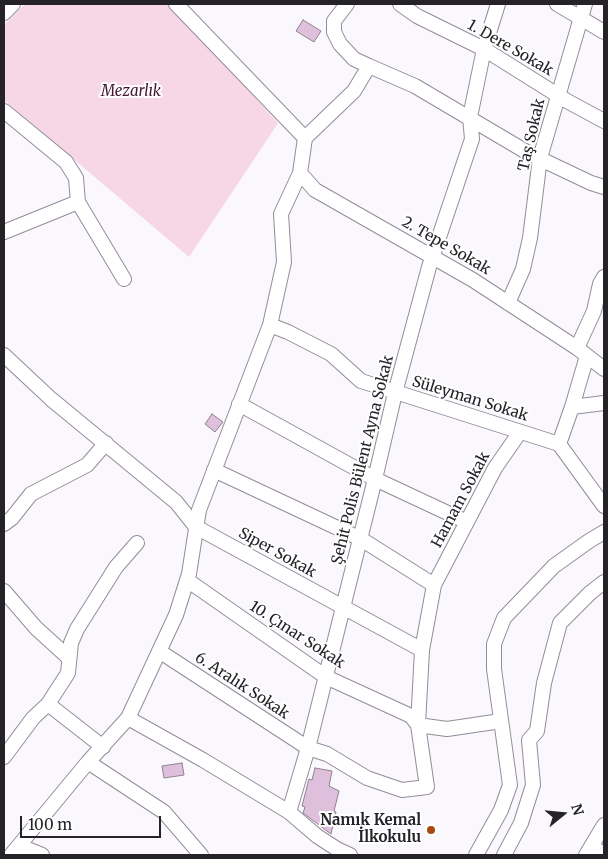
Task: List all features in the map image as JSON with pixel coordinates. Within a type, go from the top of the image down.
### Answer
[{"type":"street","points":[[4,13],[13,4]]},
{"type":"street","points":[[176,4],[305,138]]},
{"type":"street","points":[[347,4],[334,21],[334,32],[340,44],[354,58],[415,86],[540,158],[591,183],[604,186]]},
{"type":"street","name":"1. Dere Sokak","points":[[400,4],[417,16],[484,49],[604,121]]},
{"type":"street","name":"Şehit Polis Bülent Ayna Sokak","points":[[289,812],[308,748],[395,393],[432,257],[472,139],[470,117],[484,49],[498,4]]},
{"type":"street","points":[[557,4],[583,10],[604,32]]},
{"type":"street","name":"Taş Sokak","points":[[508,303],[523,269],[529,246],[540,158],[583,10]]},
{"type":"street","points":[[42,855],[15,850],[88,762],[128,718],[176,615],[187,580],[199,510],[270,325],[284,262],[281,214],[300,173],[305,138],[354,91],[369,66]]},
{"type":"street","points":[[4,111],[66,162],[76,178],[78,202],[124,279]]},
{"type":"street","name":"2. Tepe Sokak","points":[[300,173],[315,190],[508,303],[582,352],[604,369]]},
{"type":"street","points":[[4,232],[78,202]]},
{"type":"street","points":[[603,282],[582,352],[572,407],[559,444],[604,506]]},
{"type":"street","name":"Süleyman Sokak","points":[[270,325],[288,332],[330,354],[361,381],[559,444]]},
{"type":"street","points":[[4,355],[51,399],[176,502],[196,527]]},
{"type":"street","points":[[240,404],[375,479],[467,522]]},
{"type":"street","points":[[572,407],[604,404]]},
{"type":"street","name":"Hamam Sokak","points":[[418,725],[422,650],[434,585],[495,468],[520,432]]},
{"type":"street","points":[[4,524],[12,518],[31,494],[88,465],[106,443]]},
{"type":"street","points":[[214,470],[360,538],[434,585]]},
{"type":"street","name":"Siper Sokak","points":[[196,527],[422,650]]},
{"type":"street","points":[[476,855],[501,810],[510,785],[494,669],[494,644],[504,618],[554,566],[604,532]]},
{"type":"street","points":[[4,757],[33,718],[48,704],[68,673],[71,643],[77,629],[116,567],[137,543]]},
{"type":"street","name":"10. Çınar Sokak","points":[[187,580],[326,676],[411,716],[418,725]]},
{"type":"street","points":[[504,855],[521,823],[533,786],[529,740],[537,731],[544,683],[560,624],[590,593],[604,582]]},
{"type":"street","points":[[4,591],[36,628],[69,658]]},
{"type":"street","name":"6. Aralık Sokak","points":[[159,652],[308,748],[327,754],[367,778],[402,790],[427,787],[418,725]]},
{"type":"street","points":[[48,704],[103,747]]},
{"type":"street","points":[[128,718],[203,760],[289,812],[317,836],[350,855]]},
{"type":"street","points":[[418,725],[447,729],[501,721]]},
{"type":"street","points":[[88,762],[164,812],[200,855]]},
{"type":"street","points":[[604,825],[589,851],[604,855]]},
{"type":"green space","name":"Mezarlık","points":[[25,4],[166,4],[174,9],[278,123],[189,257],[4,100],[4,25]]},
{"type":"building","points":[[303,20],[321,31],[314,42],[296,31]]},
{"type":"building","points":[[212,414],[223,422],[215,432],[205,424]]},
{"type":"building","points":[[182,763],[184,775],[164,778],[162,766]]},
{"type":"building","points":[[315,768],[332,771],[329,786],[339,791],[331,834],[303,813],[305,807],[302,806],[309,779],[312,780]]},
{"type":"place","name":"Namık Kemal İlkokulu","points":[[431,830]]}]
